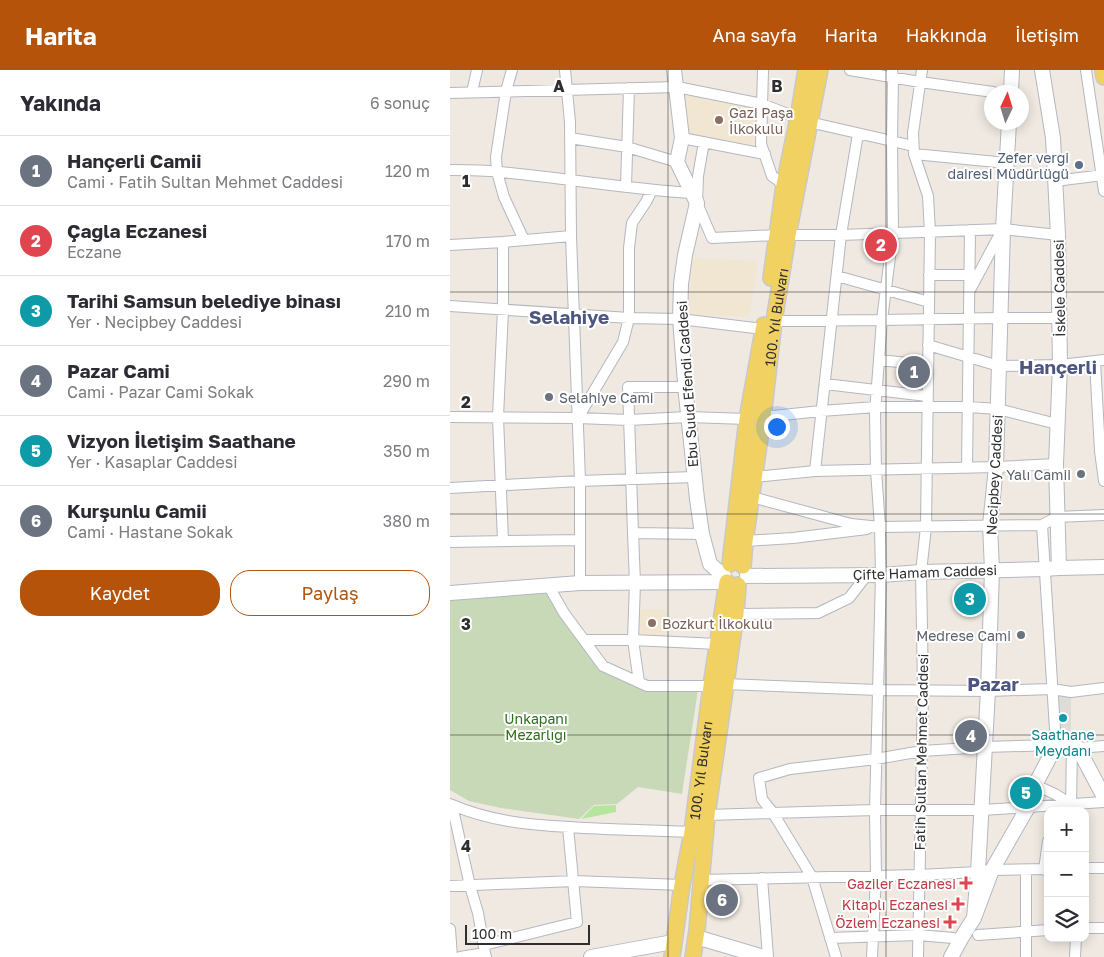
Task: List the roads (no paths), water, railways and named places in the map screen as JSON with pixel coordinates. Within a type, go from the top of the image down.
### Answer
[{"type":"main road","points":[[674,70],[682,138],[678,162],[694,198]]},
{"type":"main road","name":"100. Yıl Bulvarı","points":[[672,950],[718,685],[736,614],[735,575],[755,418],[782,235],[804,120],[806,70]]},
{"type":"main road","name":"100. Yıl Bulvarı","points":[[782,235],[784,185],[820,70]]},
{"type":"main road","points":[[1011,85],[1012,70]]},
{"type":"main road","name":"İskele Caddesi","points":[[1042,70],[1053,138],[1058,235],[1060,365],[1056,464],[1059,568]]},
{"type":"main road","points":[[1103,70],[1104,77]]},
{"type":"main road","name":"Necipbey Caddesi","points":[[951,957],[974,918],[985,871],[982,810],[992,570],[990,525],[996,467],[1003,229],[1009,130]]},
{"type":"main road","name":"Ebu Suud Efendi Caddesi","points":[[694,198],[681,284],[680,318],[694,477],[702,534],[710,564],[735,575]]},
{"type":"main road","name":"100. Yıl Bulvarı","points":[[695,944],[718,685],[718,644],[745,541],[754,477],[755,418]]},
{"type":"main road","name":"Çifte Hamam Caddesi","points":[[450,593],[548,585],[635,583],[735,575],[874,575],[1104,567]]},
{"type":"main road","points":[[985,871],[1028,807],[1035,785],[1056,745]]},
{"type":"main road","points":[[1075,746],[1104,798]]},
{"type":"main road","points":[[675,926],[695,944]]},
{"type":"main road","points":[[591,957],[672,950],[695,944],[766,957]]},
{"type":"street","points":[[472,92],[477,70]]},
{"type":"street","points":[[512,70],[506,91],[496,157],[504,197],[524,240]]},
{"type":"street","points":[[565,70],[570,138],[571,236],[580,480],[580,583]]},
{"type":"street","points":[[763,70],[761,144],[772,176],[784,185]]},
{"type":"street","points":[[850,70],[893,74],[920,82],[984,91]]},
{"type":"street","name":"Fatih Sultan Mehmet Caddesi","points":[[918,957],[922,751],[921,572],[926,527],[930,232],[928,196],[913,150],[913,133],[922,70]]},
{"type":"street","points":[[1086,70],[1104,191]]},
{"type":"street","points":[[872,957],[876,876],[875,810],[878,690],[874,575],[880,527],[876,470],[876,407],[882,320],[894,233],[893,74]]},
{"type":"street","points":[[450,93],[677,87],[762,104],[804,120],[892,141],[913,150],[1007,163]]},
{"type":"street","points":[[626,187],[629,88]]},
{"type":"street","points":[[815,471],[841,235],[858,134]]},
{"type":"street","points":[[570,138],[628,146],[678,162]]},
{"type":"street","points":[[682,138],[765,154]]},
{"type":"street","points":[[704,142],[694,198],[712,238],[1003,229],[1058,235]]},
{"type":"street","points":[[450,170],[498,172],[570,180],[652,190],[694,198]]},
{"type":"street","points":[[1055,182],[1103,175]]},
{"type":"street","points":[[578,418],[623,342],[629,318],[629,248],[632,223],[652,190]]},
{"type":"street","points":[[969,291],[1003,229]]},
{"type":"street","points":[[967,468],[970,230]]},
{"type":"street","points":[[450,245],[571,236]]},
{"type":"street","points":[[503,242],[503,310],[498,418],[503,541]]},
{"type":"street","points":[[929,275],[970,275]]},
{"type":"street","points":[[837,276],[929,302]]},
{"type":"street","points":[[450,306],[629,318],[680,318],[768,325],[832,320],[1059,318]]},
{"type":"street","points":[[928,345],[999,366],[1060,365],[1099,361],[1100,451],[1104,481]]},
{"type":"street","points":[[879,360],[928,365]]},
{"type":"street","points":[[824,384],[927,396]]},
{"type":"street","points":[[639,682],[633,640],[635,583],[628,388],[686,387]]},
{"type":"street","points":[[450,417],[629,420],[688,417],[755,418],[876,407],[968,407],[998,409],[1057,424]]},
{"type":"street","points":[[754,477],[815,471],[1056,464]]},
{"type":"street","points":[[450,488],[580,480],[694,477]]},
{"type":"street","points":[[752,497],[851,524],[880,527],[1042,525],[1057,517],[1104,515]]},
{"type":"street","points":[[1042,525],[1056,745]]},
{"type":"street","points":[[745,541],[838,533],[880,527]]},
{"type":"street","points":[[634,533],[702,534]]},
{"type":"street","points":[[450,542],[580,540]]},
{"type":"street","points":[[736,614],[818,613],[849,598],[874,575]]},
{"type":"street","points":[[548,585],[564,613],[602,666],[647,686],[718,685],[988,691],[1052,689],[1071,692],[1104,688]]},
{"type":"street","points":[[584,640],[718,644]]},
{"type":"street","points":[[836,957],[812,877],[773,813],[762,799],[759,778],[790,769],[876,759],[922,751],[1056,745],[1104,746]]},
{"type":"street","points":[[1071,807],[1075,746]]},
{"type":"street","points":[[1035,785],[1055,794],[1070,807]]},
{"type":"street","points":[[1052,807],[1055,794]]},
{"type":"street","points":[[1076,807],[1104,802]]},
{"type":"street","points":[[485,952],[478,913],[454,827],[451,805],[494,819],[540,826],[692,832]]},
{"type":"street","points":[[707,815],[1044,808]]},
{"type":"street","points":[[460,957],[485,952],[577,922],[568,827]]},
{"type":"street","points":[[1089,868],[1104,868]]},
{"type":"street","points":[[1026,870],[1026,957]]},
{"type":"street","points":[[701,880],[1044,870]]},
{"type":"street","points":[[762,878],[766,957]]},
{"type":"street","points":[[450,886],[574,881],[682,885]]},
{"type":"street","points":[[1089,928],[1104,928]]},
{"type":"street","points":[[450,929],[452,957]]},
{"type":"street","points":[[978,935],[1044,930]]},
{"type":"street","points":[[830,938],[918,935],[953,938]]},
{"type":"street","points":[[1076,942],[1076,957]]},
{"type":"place","name":"Gazi Paşa İlkokulu","points":[[719,120]]},
{"type":"place","name":"Zefer vergi dairesi Müdürlüğü","points":[[1079,165]]},
{"type":"place","name":"Çağla Eczanesi","points":[[881,245]]},
{"type":"place","name":"Hançerli Camii","points":[[914,372]]},
{"type":"place","name":"Selahiye Cami","points":[[549,397]]},
{"type":"place","name":"Yalı Camii","points":[[1081,474]]},
{"type":"place","name":"Tarihi Samsun belediye binası","points":[[970,599]]},
{"type":"place","name":"Bozkurt İlkokulu","points":[[652,623]]},
{"type":"place","name":"Medrese Cami","points":[[1021,635]]},
{"type":"place","name":"Saathane Meydanı","points":[[1063,718]]},
{"type":"place","name":"Pazar Cami","points":[[971,736]]},
{"type":"place","name":"Vizyon İletişim Saathane","points":[[1026,793]]},
{"type":"place","name":"Gaziler Eczanesi","points":[[966,883]]},
{"type":"place","name":"Kurşunlu Camii","points":[[722,900]]},
{"type":"place","name":"Kitaplı Eczanesi","points":[[958,904]]},
{"type":"place","name":"Özlem Eczanesi","points":[[950,922]]},
{"type":"district","name":"Selahiye","points":[[569,316]]},
{"type":"district","name":"Hançerli","points":[[1058,366]]},
{"type":"district","name":"Pazar","points":[[993,683]]},
{"type":"park label","name":"Unkapanı Mezarlığı","points":[[536,726]]}]
